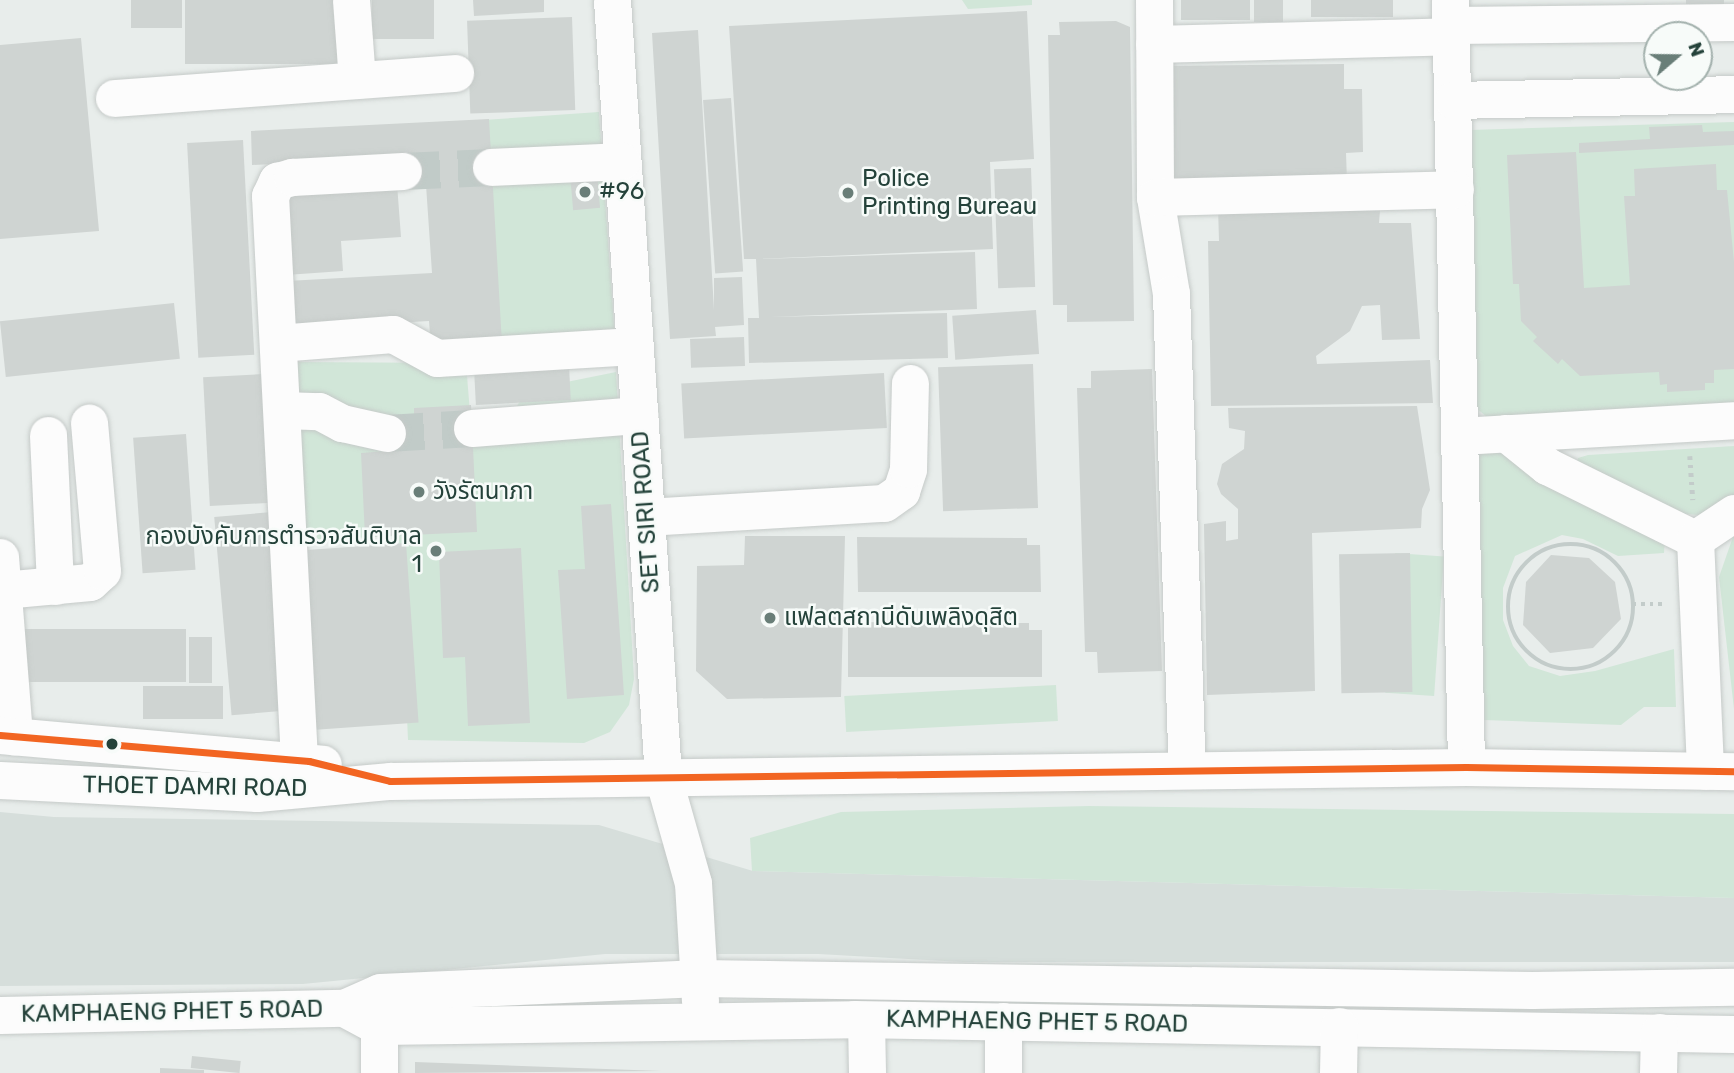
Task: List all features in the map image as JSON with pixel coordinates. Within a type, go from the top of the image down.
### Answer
[{"type":"street","points":[[351,0],[357,80]]},
{"type":"street","name":"SET SIRI ROAD","points":[[612,0],[663,778],[693,883],[700,978],[700,1020]]},
{"type":"street","points":[[1154,0],[1155,197],[1171,295],[1187,770]]},
{"type":"street","points":[[1154,44],[1451,20],[1734,22]]},
{"type":"street","points":[[1451,20],[1466,767]]},
{"type":"street","points":[[114,98],[456,73]]},
{"type":"street","points":[[1453,100],[1734,94]]},
{"type":"street","points":[[491,167],[622,161]]},
{"type":"street","points":[[299,760],[270,196],[276,181],[292,177],[403,172]]},
{"type":"street","points":[[1155,197],[1455,189]]},
{"type":"street","points":[[278,343],[393,334],[437,358],[634,346]]},
{"type":"street","points":[[646,517],[884,503],[901,491],[908,469],[910,383]]},
{"type":"street","points":[[282,410],[319,411],[342,423],[387,433]]},
{"type":"street","points":[[472,428],[639,415]]},
{"type":"street","points":[[1460,436],[1734,420]]},
{"type":"street","points":[[7,735],[1,574],[55,586],[90,582],[102,571],[89,423]]},
{"type":"street","points":[[1506,433],[1547,466],[1695,539]]},
{"type":"street","points":[[48,435],[55,586]]},
{"type":"street","points":[[1695,539],[1734,513]]},
{"type":"street","points":[[1695,539],[1720,771]]},
{"type":"street","name":"THOET DAMRI ROAD","points":[[7,735],[299,760],[390,781]]},
{"type":"street","name":"THOET DAMRI ROAD","points":[[0,780],[257,793],[390,781],[1466,767],[1720,771]]},
{"type":"street","name":"KAMPHAENG PHET 5 ROAD","points":[[379,1009],[700,978],[1532,990],[1734,987]]},
{"type":"street","name":"KAMPHAENG PHET 5 ROAD","points":[[0,1015],[344,1008],[700,1020],[1003,1021],[1734,1034]]},
{"type":"street","points":[[379,1009],[379,1073]]},
{"type":"street","points":[[866,1020],[867,1073]]},
{"type":"street","points":[[1003,1021],[1003,1073]]},
{"type":"street","points":[[1338,1073],[1339,1026]]},
{"type":"street","points":[[1658,1073],[1659,1032]]},
{"type":"path","points":[[1688,423],[1695,539]]},
{"type":"path","points":[[1569,544],[1590,546],[1609,556],[1623,572],[1632,592],[1634,613],[1617,651],[1600,664],[1579,670],[1540,663],[1513,633],[1508,613],[1509,593],[1530,559],[1569,544]]},
{"type":"shaded area","points":[[0,812],[54,817],[599,825],[753,871],[1734,898],[1734,962],[963,962],[818,954],[605,954],[303,984],[0,986]]},
{"type":"green space","points":[[962,0],[1032,0],[1032,5],[968,9]]},
{"type":"green space","points":[[599,112],[615,336],[495,345],[479,120]]},
{"type":"green space","points":[[1734,122],[1734,405],[1487,417],[1476,408],[1470,130]]},
{"type":"green space","points":[[288,362],[466,363],[472,438],[498,436],[527,390],[616,372],[634,679],[629,705],[610,732],[584,743],[408,740],[399,536],[299,540]]},
{"type":"green space","points":[[1484,444],[1665,538],[1664,553],[1618,556],[1583,539],[1562,535],[1515,556],[1503,588],[1503,620],[1513,646],[1529,666],[1560,676],[1595,671],[1674,649],[1676,707],[1644,707],[1621,725],[1484,720],[1476,457]]},
{"type":"green space","points":[[1734,446],[1734,506],[1711,516],[1674,513],[1576,467],[1578,458],[1588,455]]},
{"type":"green space","points":[[1734,534],[1734,709],[1719,577]]},
{"type":"green space","points":[[1395,553],[1444,556],[1434,696],[1385,693]]},
{"type":"green space","points":[[1056,685],[1058,721],[846,732],[844,696]]},
{"type":"green space","points":[[1089,806],[1734,814],[1734,898],[752,871],[750,838],[841,812]]},
{"type":"building","points":[[131,0],[182,0],[182,28],[131,28]]},
{"type":"building","points":[[185,0],[337,0],[337,64],[185,64]]},
{"type":"building","points":[[372,0],[434,0],[434,39],[372,39]]},
{"type":"building","points":[[473,0],[544,0],[544,12],[474,16]]},
{"type":"building","points":[[1181,0],[1250,0],[1250,20],[1181,20]]},
{"type":"building","points":[[1254,0],[1283,0],[1283,22],[1254,22]]},
{"type":"building","points":[[1311,0],[1393,0],[1393,17],[1311,17]]},
{"type":"building","points":[[1686,0],[1724,0],[1724,14],[1686,14]]},
{"type":"building","name":"Police Printing Bureau","points":[[1027,11],[1034,159],[990,162],[993,249],[759,259],[975,252],[977,309],[770,317],[947,313],[948,358],[749,363],[748,318],[759,318],[756,259],[744,259],[729,26]]},
{"type":"building","points":[[572,17],[575,110],[470,114],[467,21]]},
{"type":"building","points":[[1116,21],[1130,27],[1134,321],[1067,322],[1067,305],[1053,305],[1048,35],[1060,35],[1059,22]]},
{"type":"building","points":[[698,30],[714,310],[714,278],[742,277],[744,325],[715,327],[716,336],[670,339],[652,33]]},
{"type":"building","points":[[81,38],[99,231],[0,239],[0,45]]},
{"type":"building","points":[[1344,64],[1344,89],[1362,89],[1363,152],[1346,153],[1347,181],[1166,183],[1165,66]]},
{"type":"building","points":[[731,98],[743,272],[715,274],[703,100]]},
{"type":"building","points":[[489,119],[502,344],[431,348],[429,321],[291,329],[287,281],[432,273],[426,185],[404,186],[403,157],[252,165],[251,131]]},
{"type":"building","points":[[1702,125],[1703,132],[1734,131],[1734,145],[1579,153],[1579,143],[1650,139],[1649,127]]},
{"type":"building","points":[[243,140],[254,355],[198,358],[187,143]]},
{"type":"building","points":[[1576,152],[1584,288],[1630,285],[1624,196],[1635,196],[1634,169],[1716,164],[1717,190],[1727,190],[1734,262],[1734,369],[1714,370],[1714,383],[1705,383],[1705,390],[1667,392],[1667,384],[1660,385],[1659,372],[1580,376],[1562,359],[1558,364],[1533,341],[1537,337],[1521,321],[1519,284],[1513,284],[1507,155]]},
{"type":"building","points":[[1031,168],[1035,287],[998,288],[994,169]]},
{"type":"building","name":"#96","points":[[597,173],[600,208],[573,210],[570,175]]},
{"type":"building","points":[[397,184],[401,237],[341,241],[343,271],[286,275],[280,192]]},
{"type":"building","points":[[1381,198],[1379,223],[1411,223],[1420,339],[1382,340],[1380,305],[1362,306],[1350,331],[1316,356],[1317,364],[1430,360],[1433,403],[1211,406],[1208,241],[1219,241],[1218,207]]},
{"type":"building","points":[[174,303],[180,359],[6,377],[0,321]]},
{"type":"building","points":[[1036,310],[1039,354],[955,360],[952,316]]},
{"type":"building","points":[[744,337],[745,366],[691,368],[690,339]]},
{"type":"building","points":[[1033,364],[1038,508],[943,511],[938,367]]},
{"type":"building","points":[[569,366],[571,400],[476,405],[474,371]]},
{"type":"building","points":[[1152,369],[1162,671],[1098,673],[1097,652],[1085,652],[1077,388],[1091,388],[1091,371]]},
{"type":"building","points":[[884,373],[887,428],[684,439],[681,384]]},
{"type":"building","points":[[264,374],[271,503],[210,506],[203,377]]},
{"type":"building","name":"วังรัตนาภา","points":[[471,405],[477,532],[365,537],[361,453],[387,451],[386,419],[414,418],[414,408]]},
{"type":"building","points":[[1417,406],[1430,490],[1422,509],[1421,528],[1312,533],[1315,691],[1207,695],[1204,524],[1226,521],[1226,541],[1238,539],[1238,509],[1221,494],[1217,484],[1222,464],[1244,449],[1245,431],[1229,428],[1228,408]]},
{"type":"building","points":[[186,434],[195,570],[143,573],[133,438]]},
{"type":"building","points":[[611,504],[624,695],[567,699],[558,570],[585,569],[581,506]]},
{"type":"building","points":[[272,512],[289,710],[232,715],[214,517]]},
{"type":"building","name":"แฟลตสถานีดับเพลิงดุสิต","points":[[745,536],[845,536],[841,697],[727,699],[696,671],[697,566],[744,565]]},
{"type":"building","points":[[857,537],[1027,538],[1027,545],[1040,545],[1041,592],[858,592]]},
{"type":"building","points":[[406,543],[419,723],[316,730],[303,550]]},
{"type":"building","points":[[521,548],[530,723],[468,726],[465,657],[443,658],[439,552]]},
{"type":"building","points":[[1410,553],[1412,692],[1341,693],[1339,554]]},
{"type":"building","points":[[1551,555],[1589,558],[1615,582],[1621,619],[1593,648],[1550,653],[1523,625],[1526,582]]},
{"type":"building","points":[[848,622],[1029,623],[1029,630],[1042,630],[1042,677],[848,677]]},
{"type":"building","points":[[14,629],[186,629],[186,682],[14,682]]},
{"type":"building","points":[[189,637],[212,637],[212,683],[189,683]]},
{"type":"building","points":[[143,686],[223,686],[223,719],[143,719]]},
{"type":"building","points":[[192,1056],[241,1061],[239,1073],[191,1068]]},
{"type":"building","points":[[415,1062],[662,1071],[415,1073]]},
{"type":"building","points":[[160,1068],[204,1070],[204,1073],[160,1073]]},
{"type":"tunnel","points":[[403,171],[491,167]]},
{"type":"tunnel","points":[[387,433],[472,428]]},
{"type":"transit line","points":[[0,735],[309,761],[390,781],[1466,767],[1734,771]]},
{"type":"place","name":"#96","points":[[585,192]]},
{"type":"place","name":"Police Printing Bureau","points":[[848,193]]},
{"type":"place","name":"วังรัตนาภา","points":[[419,492]]},
{"type":"place","name":"กองบังคับการตำรวจสันติบาล 1","points":[[436,551]]},
{"type":"place","name":"แฟลตสถานีดับเพลิงดุสิต","points":[[770,618]]}]
